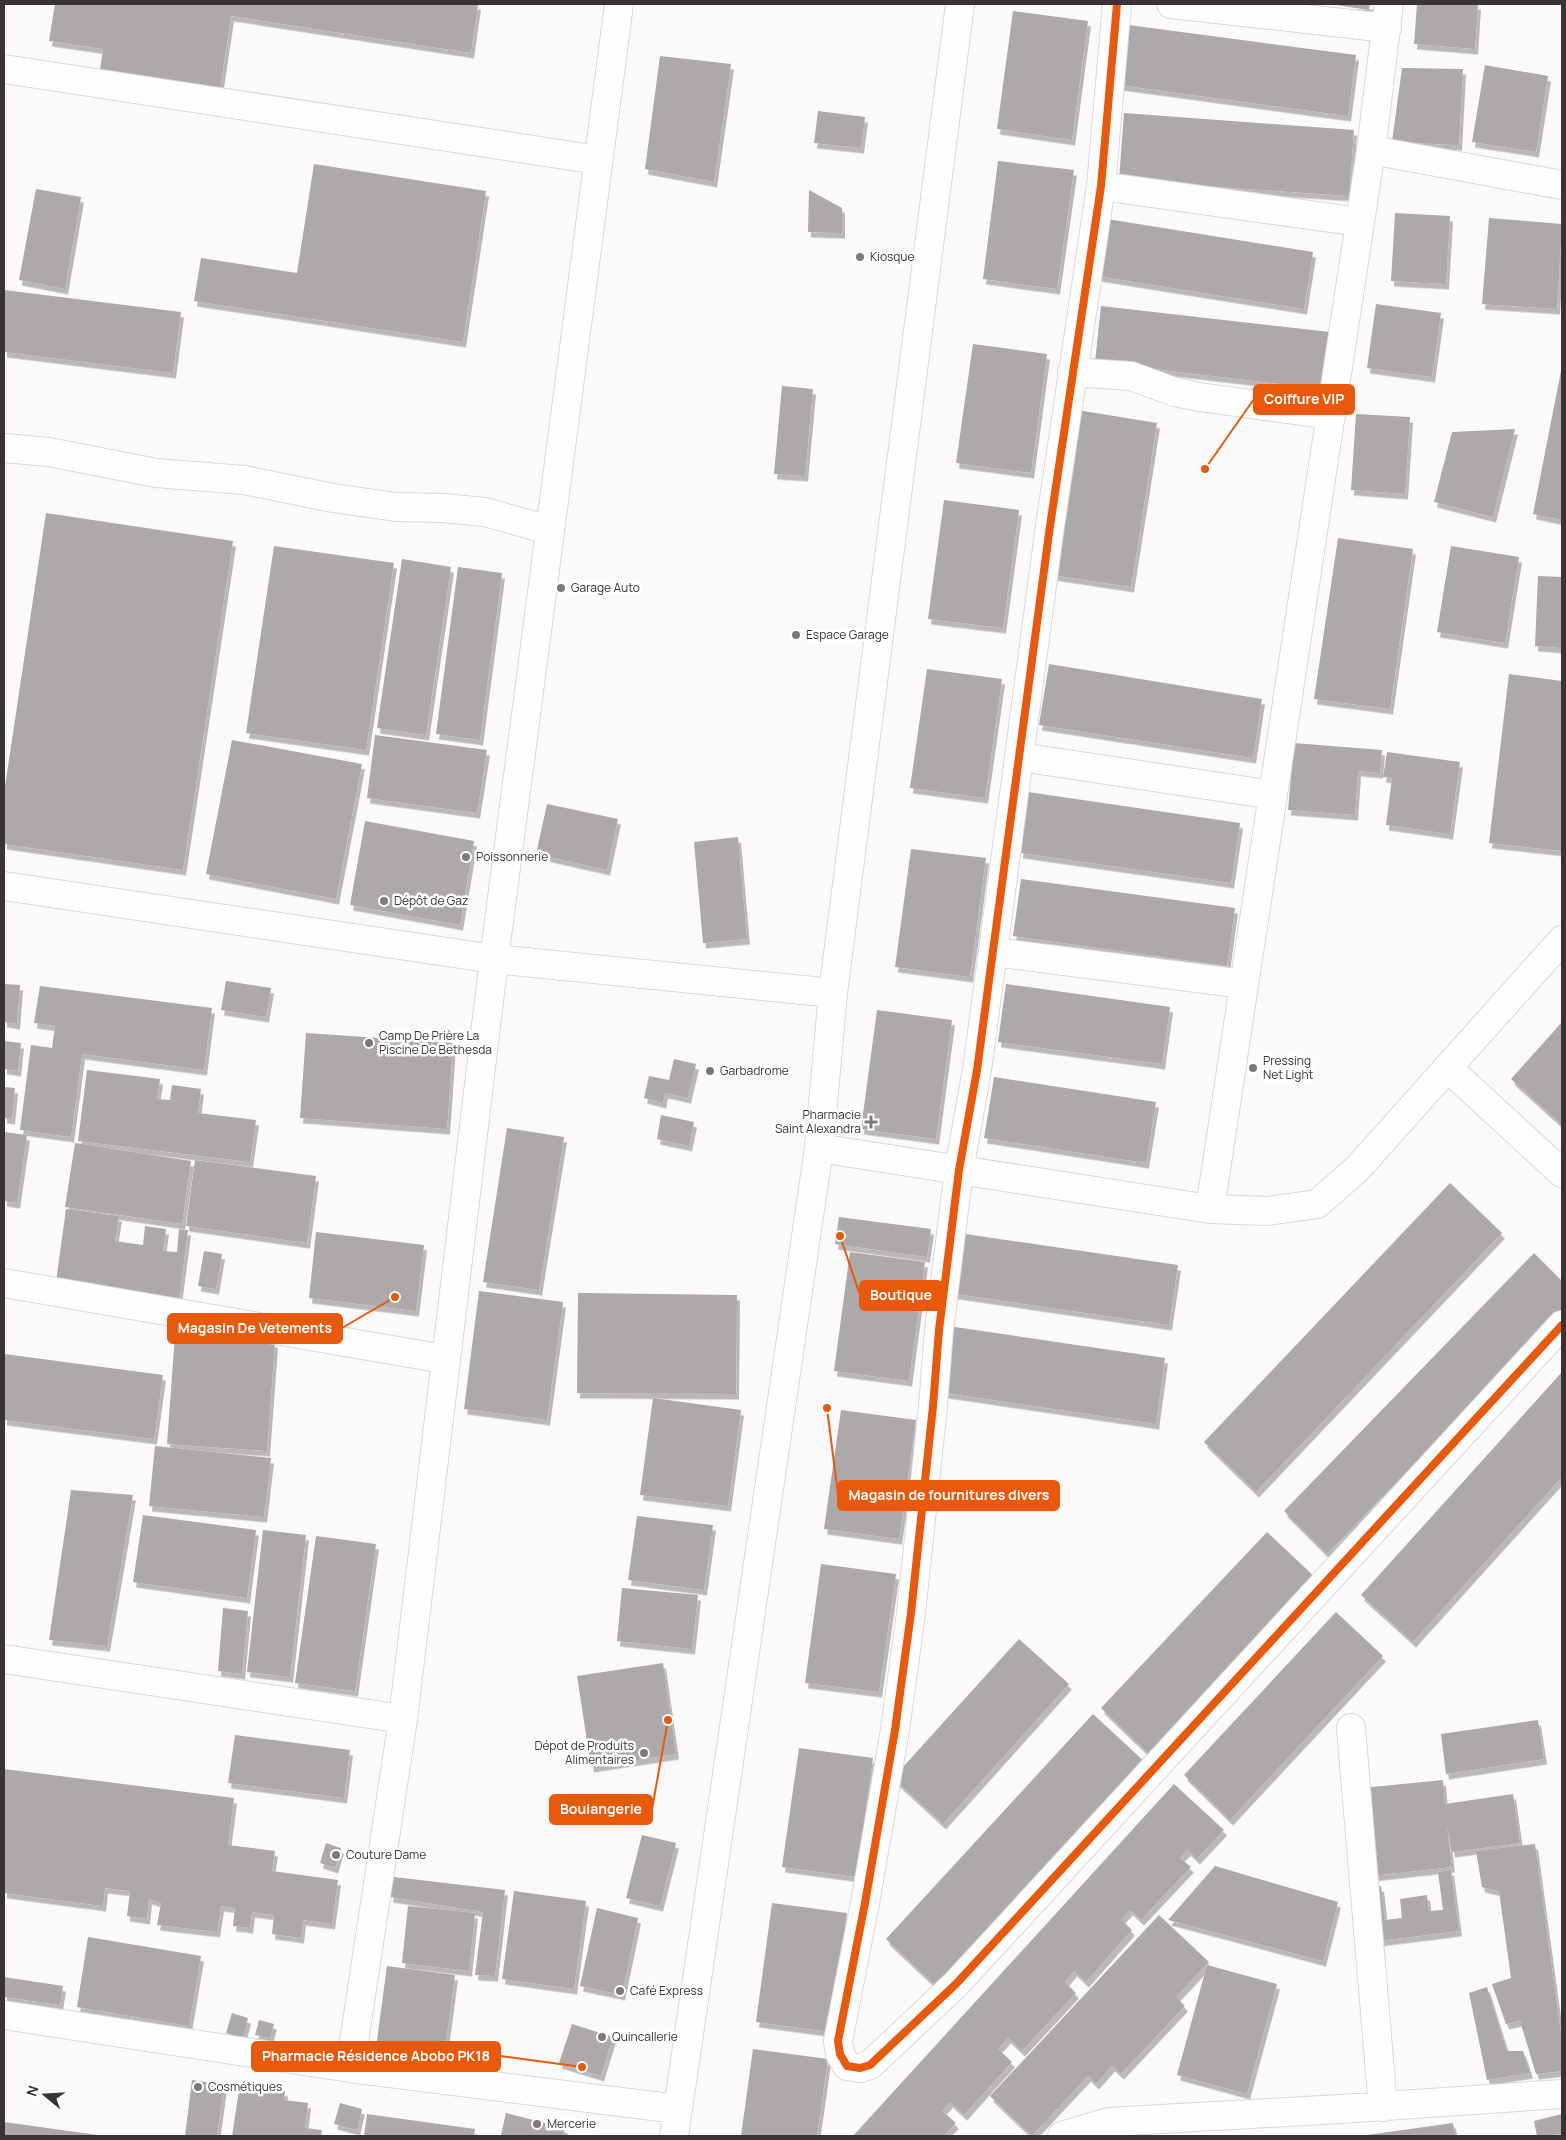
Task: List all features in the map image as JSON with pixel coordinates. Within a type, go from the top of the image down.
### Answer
[{"type":"street","points":[[350,2068],[403,1719],[444,1359],[494,959],[619,4]]},
{"type":"street","points":[[674,2136],[676,2109],[819,1148],[833,993],[960,4]]},
{"type":"street","points":[[1117,4],[1101,186],[1050,526],[977,1070],[959,1170],[939,1330],[931,1426],[906,1652],[869,1884],[838,2041],[840,2054],[847,2066],[860,2068],[870,2065],[956,1984],[1562,1325]]},
{"type":"street","points":[[1171,4],[1388,16],[1371,150],[1210,1209]]},
{"type":"street","points":[[4,69],[598,160]]},
{"type":"street","points":[[1371,150],[1562,185]]},
{"type":"street","points":[[1101,186],[1360,222]]},
{"type":"street","points":[[1072,372],[1131,376],[1175,392],[1199,397],[1331,414]]},
{"type":"street","points":[[4,448],[49,452],[156,473],[244,480],[332,498],[396,508],[444,508],[485,512],[549,530]]},
{"type":"street","points":[[1020,757],[1273,795]]},
{"type":"street","points":[[4,886],[494,959],[833,993]]},
{"type":"street","points":[[819,1148],[1210,1209],[1268,1211],[1317,1204],[1358,1169],[1562,940]]},
{"type":"street","points":[[992,952],[1244,984]]},
{"type":"street","points":[[1448,1068],[1562,1173]]},
{"type":"street","points":[[4,1282],[444,1359]]},
{"type":"street","points":[[4,1658],[403,1719]]},
{"type":"street","points":[[1351,1728],[1383,2106]]},
{"type":"street","points":[[4,2015],[350,2068],[676,2109]]},
{"type":"street","points":[[1062,2136],[1117,2121],[1562,2094]]},
{"type":"building","points":[[55,4],[478,4],[471,53],[231,16],[220,89],[100,70],[103,49],[49,41]]},
{"type":"building","points":[[1329,4],[1370,4],[1369,10]]},
{"type":"building","points":[[1417,4],[1478,4],[1475,49],[1414,44]]},
{"type":"building","points":[[1013,11],[1088,21],[1072,140],[997,129]]},
{"type":"building","points":[[1121,24],[1356,55],[1348,116],[1112,84]]},
{"type":"building","points":[[660,56],[731,64],[714,182],[645,169]]},
{"type":"building","points":[[1485,65],[1548,76],[1536,152],[1472,142]]},
{"type":"building","points":[[1402,68],[1463,69],[1459,145],[1392,142]]},
{"type":"building","points":[[818,111],[865,117],[861,148],[814,143]]},
{"type":"building","points":[[1124,113],[1354,130],[1349,196],[1119,180]]},
{"type":"building","points":[[998,161],[1074,170],[1057,289],[983,279]]},
{"type":"building","points":[[314,164],[486,191],[463,342],[194,301],[201,258],[297,273]]},
{"type":"building","points":[[36,189],[81,197],[65,289],[19,280]]},
{"type":"building","points":[[809,190],[842,208],[842,233],[808,232]]},
{"type":"building","points":[[1395,213],[1450,216],[1446,284],[1391,281]]},
{"type":"building","points":[[1101,218],[1313,252],[1304,309],[1091,275]]},
{"type":"building","points":[[1489,218],[1562,224],[1557,309],[1482,304]]},
{"type":"building","points":[[4,290],[181,312],[173,373],[4,352]]},
{"type":"building","points":[[1376,304],[1441,313],[1432,377],[1367,368]]},
{"type":"building","points":[[1101,306],[1330,332],[1322,389],[1095,362]]},
{"type":"building","points":[[973,344],[1047,354],[1031,473],[956,463]]},
{"type":"building","points":[[1562,371],[1562,520],[1533,514]]},
{"type":"building","points":[[782,386],[813,389],[805,476],[774,474]]},
{"type":"building","points":[[1077,410],[1157,423],[1131,587],[1052,575]]},
{"type":"building","points":[[1356,414],[1410,417],[1405,494],[1351,490]]},
{"type":"building","points":[[1515,429],[1493,517],[1434,502],[1452,432]]},
{"type":"building","points":[[944,500],[1019,510],[1003,628],[928,619]]},
{"type":"building","points":[[46,513],[233,541],[183,870],[4,844],[4,793]]},
{"type":"building","points":[[1338,538],[1413,549],[1390,709],[1314,699]]},
{"type":"building","points":[[274,546],[394,563],[366,750],[246,733]]},
{"type":"building","points":[[1451,546],[1519,557],[1505,643],[1437,632]]},
{"type":"building","points":[[402,559],[451,567],[426,735],[377,728]]},
{"type":"building","points":[[458,567],[502,573],[480,740],[436,734]]},
{"type":"building","points":[[1538,576],[1562,577],[1562,648],[1535,646]]},
{"type":"building","points":[[1049,664],[1262,699],[1253,758],[1039,725]]},
{"type":"building","points":[[927,669],[1002,679],[985,798],[910,788]]},
{"type":"building","points":[[1509,674],[1562,681],[1562,851],[1489,843]]},
{"type":"building","points":[[375,735],[487,750],[477,813],[367,798]]},
{"type":"building","points":[[232,740],[362,764],[336,899],[206,874]]},
{"type":"building","points":[[1294,743],[1382,750],[1380,773],[1358,771],[1355,815],[1288,810]]},
{"type":"building","points":[[1387,752],[1460,762],[1450,834],[1386,825],[1392,778],[1383,777]]},
{"type":"building","points":[[1028,792],[1240,823],[1231,883],[1020,853]]},
{"type":"building","points":[[547,804],[618,819],[607,870],[536,854]]},
{"type":"building","points":[[365,821],[474,841],[460,925],[350,905]]},
{"type":"building","points":[[738,837],[747,939],[703,943],[694,842]]},
{"type":"building","points":[[911,849],[986,858],[970,977],[895,967]]},
{"type":"building","points":[[1021,879],[1235,908],[1227,966],[1013,936]]},
{"type":"building","points":[[226,981],[271,988],[266,1017],[221,1010]]},
{"type":"building","points":[[4,984],[20,985],[17,1024],[4,1022]]},
{"type":"building","points":[[1006,984],[1170,1007],[1162,1064],[998,1042]]},
{"type":"building","points":[[40,986],[212,1008],[204,1070],[82,1054],[71,1137],[20,1130],[31,1045],[52,1048],[55,1026],[34,1023]]},
{"type":"building","points":[[877,1010],[952,1020],[936,1139],[861,1129]]},
{"type":"building","points":[[1562,1022],[1562,1125],[1511,1079]]},
{"type":"building","points":[[306,1033],[453,1043],[447,1129],[300,1118]]},
{"type":"building","points":[[4,1041],[21,1043],[18,1071],[4,1069]]},
{"type":"building","points":[[674,1059],[696,1064],[688,1098],[665,1093],[663,1103],[644,1098],[649,1076],[669,1080]]},
{"type":"building","points":[[87,1070],[160,1079],[157,1099],[170,1100],[172,1085],[201,1089],[198,1113],[256,1120],[250,1162],[78,1141]]},
{"type":"building","points":[[994,1077],[1156,1102],[1146,1163],[984,1138]]},
{"type":"building","points":[[4,1087],[15,1088],[12,1119],[4,1118]]},
{"type":"building","points":[[661,1115],[694,1122],[689,1146],[657,1139]]},
{"type":"building","points":[[507,1128],[564,1137],[539,1290],[483,1282]]},
{"type":"building","points":[[4,1132],[27,1135],[17,1203],[4,1201]]},
{"type":"building","points":[[75,1143],[191,1161],[182,1224],[65,1207]]},
{"type":"building","points":[[195,1160],[316,1176],[307,1243],[186,1226]]},
{"type":"building","points":[[1450,1183],[1502,1233],[1256,1492],[1204,1442]]},
{"type":"building","points":[[66,1209],[119,1216],[115,1241],[143,1245],[145,1226],[166,1229],[163,1251],[177,1252],[179,1229],[188,1230],[179,1299],[56,1282]]},
{"type":"building","points":[[839,1217],[931,1229],[927,1257],[835,1244]]},
{"type":"building","points":[[316,1232],[424,1245],[416,1311],[309,1298]]},
{"type":"building","points":[[958,1233],[1178,1265],[1169,1325],[949,1293]]},
{"type":"building","points":[[204,1251],[222,1254],[216,1289],[198,1286]]},
{"type":"building","points":[[850,1252],[925,1262],[909,1381],[834,1371]]},
{"type":"building","points":[[1534,1253],[1562,1281],[1562,1311],[1327,1554],[1284,1511]]},
{"type":"building","points":[[479,1291],[563,1302],[547,1420],[464,1409]]},
{"type":"building","points":[[578,1293],[737,1295],[736,1394],[577,1393]]},
{"type":"building","points":[[948,1326],[1165,1358],[1156,1424],[939,1392]]},
{"type":"building","points":[[175,1335],[275,1342],[267,1451],[167,1444]]},
{"type":"building","points":[[4,1354],[163,1375],[154,1439],[4,1420]]},
{"type":"building","points":[[1562,1372],[1562,1477],[1413,1642],[1361,1595]]},
{"type":"building","points":[[653,1398],[741,1410],[728,1506],[640,1495]]},
{"type":"building","points":[[841,1410],[916,1420],[899,1539],[824,1529]]},
{"type":"building","points":[[155,1446],[271,1458],[264,1517],[149,1506]]},
{"type":"building","points":[[71,1490],[133,1495],[107,1646],[49,1640]]},
{"type":"building","points":[[143,1515],[256,1530],[247,1598],[133,1582]]},
{"type":"building","points":[[637,1516],[713,1525],[704,1590],[628,1580]]},
{"type":"building","points":[[263,1530],[306,1535],[290,1677],[247,1672]]},
{"type":"building","points":[[1267,1532],[1318,1580],[1152,1757],[1101,1708]]},
{"type":"building","points":[[316,1536],[376,1544],[355,1691],[295,1683]]},
{"type":"building","points":[[821,1564],[896,1574],[879,1692],[805,1683]]},
{"type":"building","points":[[622,1588],[698,1595],[692,1649],[617,1641]]},
{"type":"building","points":[[223,1608],[248,1611],[242,1674],[218,1671]]},
{"type":"building","points":[[1336,1612],[1383,1656],[1230,1820],[1184,1775]]},
{"type":"building","points":[[1019,1639],[1069,1684],[943,1824],[893,1778]]},
{"type":"building","points":[[663,1663],[676,1754],[591,1767],[577,1676]]},
{"type":"building","points":[[1093,1714],[1146,1763],[938,1988],[886,1939]]},
{"type":"building","points":[[1538,1720],[1544,1759],[1446,1774],[1441,1734]]},
{"type":"building","points":[[235,1735],[350,1750],[344,1798],[228,1783]]},
{"type":"building","points":[[799,1748],[873,1758],[857,1877],[782,1867]]},
{"type":"building","points":[[4,1769],[234,1798],[228,1845],[275,1851],[272,1871],[338,1880],[332,1924],[303,1920],[301,1938],[272,1934],[274,1915],[252,1912],[250,1928],[233,1926],[235,1908],[221,1906],[217,1932],[157,1925],[161,1903],[149,1899],[147,1919],[127,1916],[130,1891],[105,1888],[103,1906],[4,1893]]},
{"type":"building","points":[[1443,1780],[1445,1804],[1513,1794],[1520,1843],[1452,1852],[1447,1826],[1452,1867],[1371,1876],[1362,1788]]},
{"type":"building","points":[[1174,1784],[1224,1830],[1197,1859],[1188,1850],[1180,1858],[1191,1867],[1141,1920],[1130,1910],[1121,1919],[1132,1930],[1086,1982],[1074,1971],[1065,1982],[1076,1993],[1022,2051],[1008,2038],[998,2049],[1012,2062],[964,2115],[950,2102],[942,2111],[956,2123],[944,2136],[853,2136]]},
{"type":"building","points":[[642,1835],[676,1843],[660,1906],[626,1898]]},
{"type":"building","points":[[326,1843],[341,1848],[335,1868],[320,1863]]},
{"type":"building","points":[[1535,1844],[1562,2041],[1562,2071],[1536,2074],[1520,2021],[1506,2024],[1492,1984],[1511,1978],[1499,1891],[1482,1887],[1476,1851]]},
{"type":"building","points":[[1215,1866],[1338,1902],[1323,1961],[1168,1920]]},
{"type":"building","points":[[1451,1870],[1459,1931],[1378,1941],[1371,1888],[1381,1886],[1385,1920],[1402,1918],[1400,1899],[1427,1895],[1429,1911],[1443,1910],[1438,1872]]},
{"type":"building","points":[[394,1877],[505,1890],[495,1976],[475,1975],[483,1912],[390,1897]]},
{"type":"building","points":[[514,1891],[586,1901],[574,1989],[502,1979]]},
{"type":"building","points":[[772,1903],[847,1913],[831,2032],[756,2022]]},
{"type":"building","points":[[408,1906],[475,1913],[469,1971],[402,1963]]},
{"type":"building","points":[[597,1908],[638,1918],[622,1995],[580,1986]]},
{"type":"building","points":[[1159,1915],[1209,1962],[1176,1997],[1185,2006],[1121,2074],[1112,2066],[1096,2084],[1088,2076],[1032,2136],[990,2096]]},
{"type":"building","points":[[88,1937],[201,1956],[189,2026],[77,2007]]},
{"type":"building","points":[[1207,1965],[1277,1984],[1247,2094],[1177,2075]]},
{"type":"building","points":[[387,1966],[455,1975],[443,2064],[375,2055]]},
{"type":"building","points":[[4,1977],[63,1986],[60,2005],[4,1997]]},
{"type":"building","points":[[1487,1987],[1507,2051],[1523,2051],[1530,2073],[1487,2080],[1469,1993]]},
{"type":"building","points":[[232,2013],[248,2018],[243,2038],[226,2033]]},
{"type":"building","points":[[259,2020],[274,2024],[270,2038],[255,2035]]},
{"type":"building","points":[[572,2024],[613,2037],[601,2076],[559,2063]]},
{"type":"building","points":[[753,2049],[828,2059],[817,2136],[741,2136]]},
{"type":"building","points":[[192,2080],[224,2085],[217,2136],[185,2136]]},
{"type":"building","points":[[240,2084],[285,2091],[284,2100],[308,2103],[305,2128],[322,2130],[321,2136],[232,2136]]},
{"type":"building","points":[[340,2103],[362,2109],[357,2130],[334,2124]]},
{"type":"building","points":[[506,2113],[565,2128],[563,2136],[501,2135]]},
{"type":"building","points":[[367,2114],[475,2129],[474,2136],[364,2136]]},
{"type":"building","points":[[1562,2114],[1562,2134],[1537,2136],[1534,2121]]},
{"type":"building","points":[[4,2122],[98,2135],[98,2136],[4,2136]]},
{"type":"building","points":[[1453,2123],[1455,2136],[1367,2136],[1367,2135]]},
{"type":"cycle path","points":[[1117,4],[1101,186],[1050,526],[977,1070],[959,1170],[939,1330],[933,1406],[911,1613],[895,1730],[865,1903],[838,2041],[840,2054],[847,2066],[860,2068],[870,2065],[956,1984],[1562,1325]]},
{"type":"place","name":"Kiosque","points":[[860,257]]},
{"type":"place","name":"Coiffure VIP","points":[[1205,469]]},
{"type":"place","name":"Garage Auto","points":[[561,588]]},
{"type":"place","name":"Espace Garage","points":[[796,635]]},
{"type":"place","name":"Poissonnerie","points":[[466,857]]},
{"type":"place","name":"Dépôt de Gaz","points":[[384,901]]},
{"type":"place","name":"Camp De Prière La Piscine De Bethesda","points":[[369,1043]]},
{"type":"place","name":"Pressing Net Light","points":[[1253,1068]]},
{"type":"place","name":"Garbadrome","points":[[710,1071]]},
{"type":"place","name":"Pharmacie Saint Alexandra","points":[[871,1122]]},
{"type":"place","name":"Boutique","points":[[840,1236]]},
{"type":"place","name":"Magasin De Vetements","points":[[395,1297]]},
{"type":"place","name":"Magasin de fournitures divers","points":[[827,1408]]},
{"type":"place","name":"Boulangerie","points":[[668,1720]]},
{"type":"place","name":"Dépot de Produits Alimentaires","points":[[644,1753]]},
{"type":"place","name":"Couture Dame","points":[[336,1855]]},
{"type":"place","name":"Café Express","points":[[620,1991]]},
{"type":"place","name":"Quincallerie","points":[[602,2037]]},
{"type":"place","name":"Pharmacie Résidence Abobo PK18","points":[[582,2067]]},
{"type":"place","name":"Cosmétiques","points":[[198,2087]]},
{"type":"place","name":"Mercerie","points":[[537,2124]]}]
